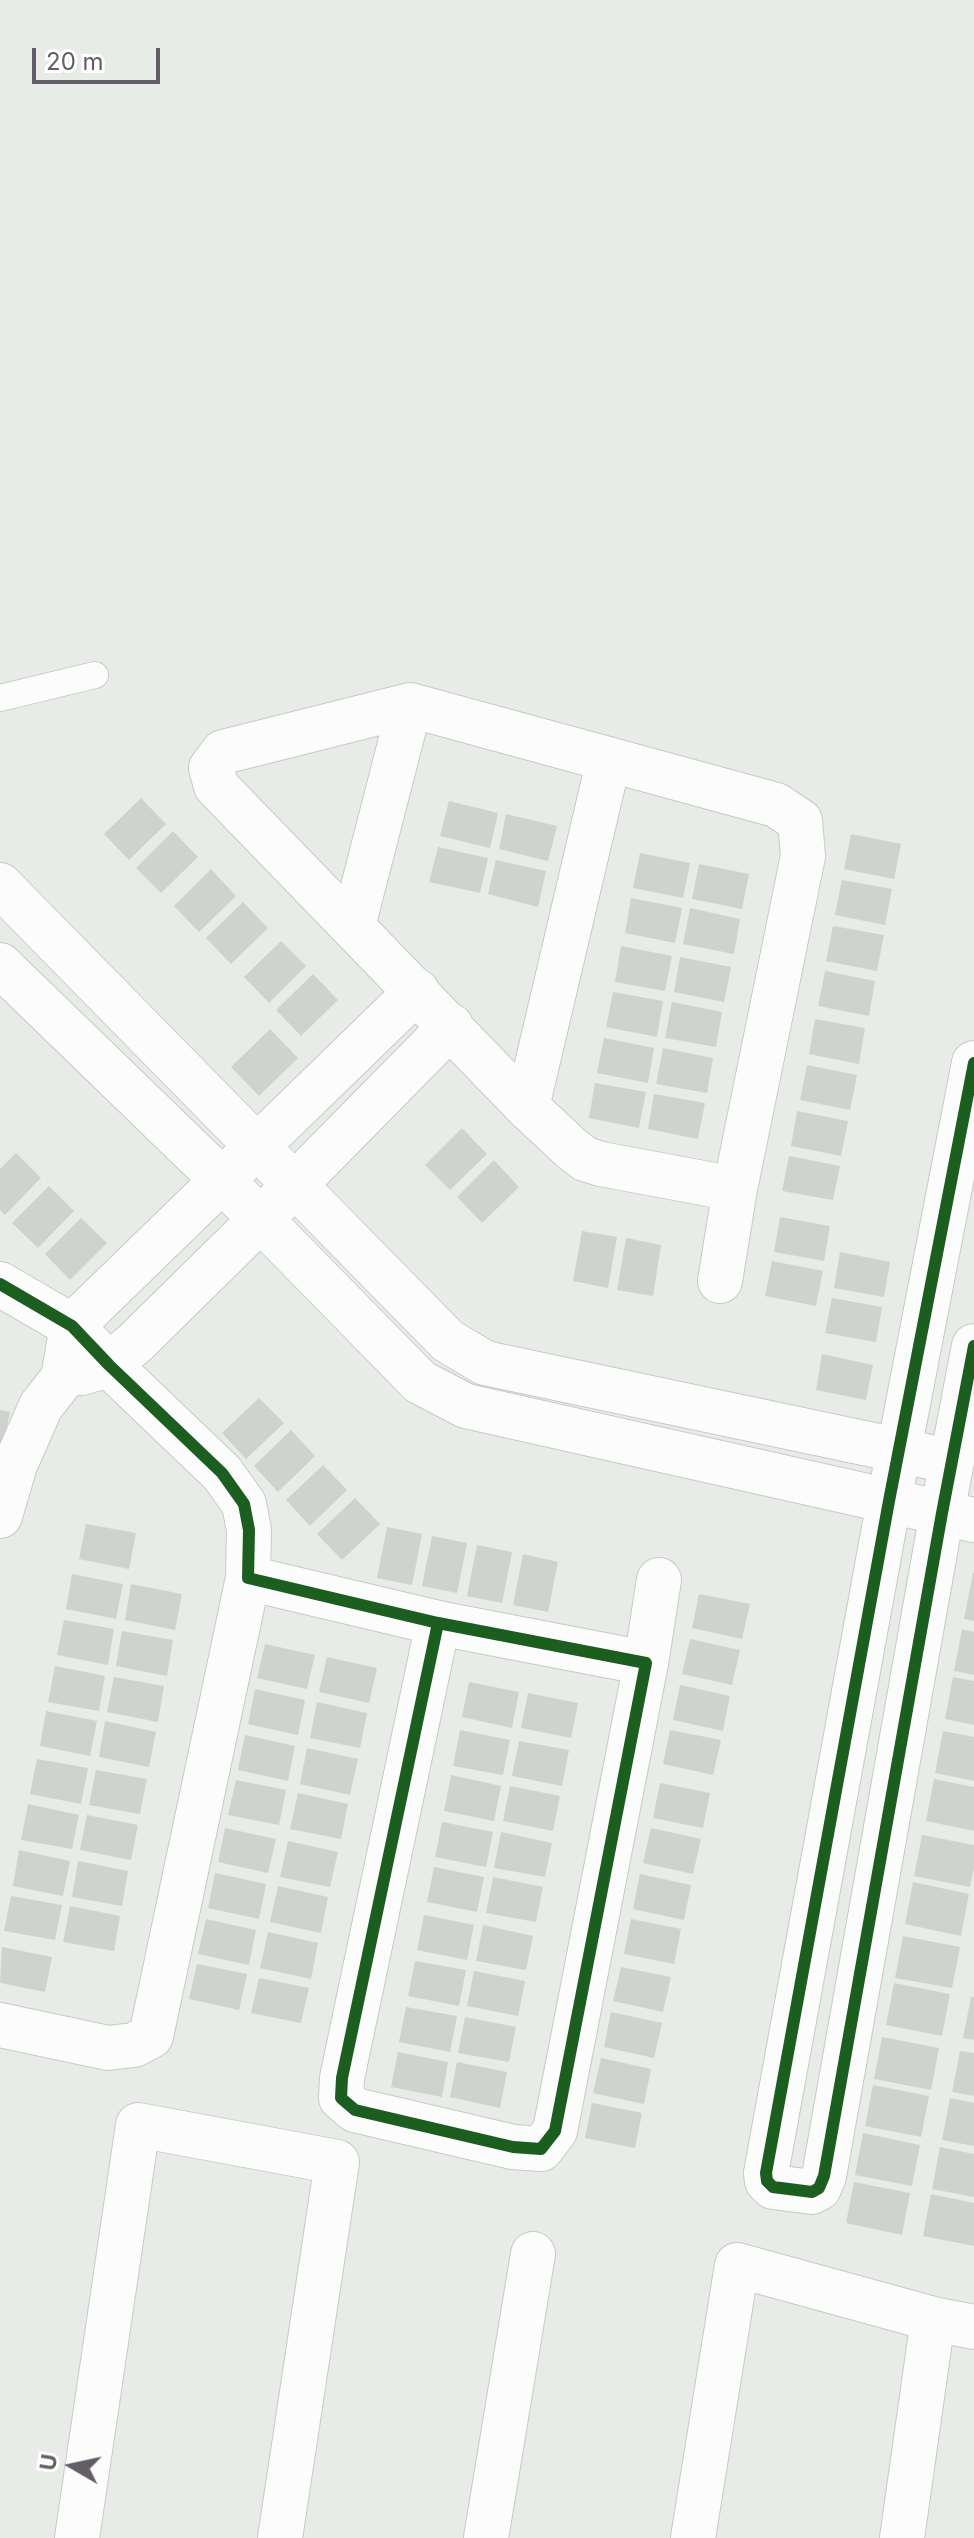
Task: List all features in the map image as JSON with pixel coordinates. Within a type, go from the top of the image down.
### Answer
[{"type":"street","points":[[353,926],[410,705]]},
{"type":"street","points":[[720,1281],[735,1189],[803,856],[800,821],[776,805],[410,705],[223,752],[211,768],[216,786],[527,1107],[585,1159],[735,1189]]},
{"type":"street","points":[[527,1107],[609,759]]},
{"type":"street","points":[[0,885],[448,1341],[485,1363],[963,1464]]},
{"type":"street","points":[[0,965],[221,1179],[420,1382],[466,1406],[958,1516]]},
{"type":"street","points":[[0,1516],[15,1465],[41,1406],[63,1378],[72,1326],[417,991]]},
{"type":"street","points":[[63,1378],[109,1365],[261,1219],[451,1026]]},
{"type":"street","points":[[974,1063],[889,1501],[766,2173],[767,2181],[773,2187],[812,2192],[819,2188],[824,2176],[958,1516],[974,1346]]},
{"type":"street","points":[[0,1284],[72,1326],[222,1473],[244,1504],[249,1530],[248,1578],[151,2036],[134,2045],[108,2048],[0,2025]]},
{"type":"street","points":[[248,1578],[438,1623],[646,1663]]},
{"type":"street","points":[[438,1623],[342,2078],[341,2098],[355,2110],[513,2147],[541,2149],[555,2131],[646,1663],[659,1580]]},
{"type":"street","points":[[77,2538],[138,2125],[337,2162],[280,2538]]},
{"type":"street","points":[[486,2538],[533,2254]]},
{"type":"street","points":[[693,2538],[737,2265],[954,2323],[902,2538]]},
{"type":"lane","points":[[0,698],[95,675]]},
{"type":"building","points":[[141,798],[166,824],[129,860],[104,834]]},
{"type":"building","points":[[449,801],[498,813],[490,848],[440,836]]},
{"type":"building","points":[[506,814],[557,826],[548,861],[499,849]]},
{"type":"building","points":[[173,831],[198,857],[161,893],[136,868]]},
{"type":"building","points":[[851,834],[901,844],[894,879],[844,869]]},
{"type":"building","points":[[438,847],[488,858],[480,893],[429,882]]},
{"type":"building","points":[[640,853],[690,863],[683,898],[633,888]]},
{"type":"building","points":[[496,860],[546,871],[538,907],[488,894]]},
{"type":"building","points":[[699,864],[749,874],[742,909],[692,899]]},
{"type":"building","points":[[211,869],[236,896],[199,932],[174,906]]},
{"type":"building","points":[[842,880],[892,889],[885,925],[835,915]]},
{"type":"building","points":[[631,898],[682,908],[675,943],[625,933]]},
{"type":"building","points":[[243,902],[268,928],[231,964],[206,938]]},
{"type":"building","points":[[690,908],[740,919],[734,954],[683,944]]},
{"type":"building","points":[[833,926],[884,935],[877,971],[826,961]]},
{"type":"building","points":[[281,941],[306,966],[269,1003],[244,977]]},
{"type":"building","points":[[621,946],[672,956],[665,991],[615,982]]},
{"type":"building","points":[[680,957],[731,967],[724,1002],[674,992]]},
{"type":"building","points":[[825,971],[875,981],[869,1016],[818,1006]]},
{"type":"building","points":[[313,974],[338,1000],[301,1036],[276,1010]]},
{"type":"building","points":[[613,992],[663,1001],[657,1037],[606,1027]]},
{"type":"building","points":[[672,1002],[722,1012],[716,1047],[665,1038]]},
{"type":"building","points":[[815,1019],[865,1028],[859,1064],[809,1054]]},
{"type":"building","points":[[270,1029],[298,1058],[259,1096],[231,1067]]},
{"type":"building","points":[[604,1038],[654,1048],[648,1083],[597,1073]]},
{"type":"building","points":[[663,1048],[713,1058],[707,1093],[656,1084]]},
{"type":"building","points":[[807,1065],[857,1075],[850,1110],[800,1100]]},
{"type":"building","points":[[595,1083],[646,1092],[639,1128],[589,1118]]},
{"type":"building","points":[[654,1094],[705,1103],[698,1139],[648,1129]]},
{"type":"building","points":[[797,1111],[848,1121],[841,1156],[791,1146]]},
{"type":"building","points":[[462,1128],[487,1154],[450,1190],[425,1165]]},
{"type":"building","points":[[16,1153],[41,1178],[5,1215],[0,1210],[0,1169]]},
{"type":"building","points":[[789,1156],[840,1166],[833,1200],[782,1191]]},
{"type":"building","points":[[494,1160],[519,1187],[482,1223],[457,1197]]},
{"type":"building","points":[[49,1186],[74,1211],[38,1248],[12,1223]]},
{"type":"building","points":[[780,1217],[830,1226],[824,1261],[774,1252]]},
{"type":"building","points":[[81,1218],[107,1243],[70,1280],[45,1254]]},
{"type":"building","points":[[582,1231],[617,1237],[608,1288],[573,1281]]},
{"type":"building","points":[[626,1238],[661,1245],[653,1296],[617,1290]]},
{"type":"building","points":[[840,1252],[890,1262],[884,1297],[834,1288]]},
{"type":"building","points":[[772,1261],[823,1271],[816,1306],[765,1296]]},
{"type":"building","points":[[832,1298],[882,1307],[876,1342],[825,1333]]},
{"type":"building","points":[[822,1354],[873,1365],[866,1400],[816,1390]]},
{"type":"building","points":[[259,1398],[284,1423],[246,1459],[222,1433]]},
{"type":"building","points":[[0,1410],[10,1412],[3,1447],[0,1446]]},
{"type":"building","points":[[291,1430],[315,1456],[278,1492],[254,1466]]},
{"type":"building","points":[[323,1465],[347,1490],[310,1526],[286,1500]]},
{"type":"building","points":[[355,1498],[380,1524],[342,1560],[317,1534]]},
{"type":"building","points":[[86,1524],[136,1533],[129,1569],[79,1559]]},
{"type":"building","points":[[387,1527],[422,1534],[412,1585],[377,1578]]},
{"type":"building","points":[[432,1536],[467,1543],[457,1593],[422,1586]]},
{"type":"building","points":[[477,1545],[512,1552],[502,1603],[467,1596]]},
{"type":"building","points":[[523,1554],[558,1562],[548,1612],[513,1605]]},
{"type":"building","points":[[974,1573],[974,1621],[964,1619]]},
{"type":"building","points":[[72,1574],[123,1584],[116,1619],[66,1609]]},
{"type":"building","points":[[131,1584],[182,1594],[175,1630],[125,1620]]},
{"type":"building","points":[[699,1594],[750,1604],[742,1639],[692,1628]]},
{"type":"building","points":[[64,1620],[114,1629],[108,1665],[57,1655]]},
{"type":"building","points":[[962,1629],[974,1632],[974,1675],[954,1671]]},
{"type":"building","points":[[122,1631],[173,1640],[167,1676],[116,1666]]},
{"type":"building","points":[[690,1639],[740,1650],[732,1685],[682,1674]]},
{"type":"building","points":[[265,1644],[315,1655],[307,1689],[257,1678]]},
{"type":"building","points":[[327,1657],[377,1668],[369,1703],[319,1692]]},
{"type":"building","points":[[55,1666],[105,1676],[99,1711],[48,1702]]},
{"type":"building","points":[[114,1677],[164,1686],[158,1722],[107,1712]]},
{"type":"building","points":[[953,1677],[974,1681],[974,1725],[945,1719]]},
{"type":"building","points":[[469,1682],[519,1692],[512,1728],[462,1717]]},
{"type":"building","points":[[680,1685],[730,1696],[723,1731],[673,1720]]},
{"type":"building","points":[[255,1689],[305,1700],[298,1735],[248,1724]]},
{"type":"building","points":[[528,1693],[578,1703],[571,1738],[521,1728]]},
{"type":"building","points":[[317,1702],[367,1713],[360,1748],[310,1738]]},
{"type":"building","points":[[46,1711],[97,1721],[90,1756],[40,1746]]},
{"type":"building","points":[[105,1721],[156,1732],[149,1767],[99,1757]]},
{"type":"building","points":[[460,1730],[510,1740],[503,1775],[453,1766]]},
{"type":"building","points":[[670,1730],[721,1740],[713,1775],[663,1764]]},
{"type":"building","points":[[943,1731],[974,1737],[974,1781],[935,1773]]},
{"type":"building","points":[[245,1735],[295,1746],[288,1781],[238,1770]]},
{"type":"building","points":[[519,1741],[569,1750],[562,1786],[512,1776]]},
{"type":"building","points":[[307,1748],[358,1759],[350,1795],[300,1784]]},
{"type":"building","points":[[37,1759],[88,1768],[81,1804],[30,1794]]},
{"type":"building","points":[[96,1770],[147,1779],[140,1814],[89,1805]]},
{"type":"building","points":[[451,1775],[501,1786],[494,1821],[444,1811]]},
{"type":"building","points":[[934,1779],[974,1787],[974,1831],[926,1821]]},
{"type":"building","points":[[236,1780],[286,1790],[279,1825],[228,1815]]},
{"type":"building","points":[[660,1783],[710,1793],[703,1828],[653,1818]]},
{"type":"building","points":[[510,1786],[560,1796],[553,1831],[503,1821]]},
{"type":"building","points":[[298,1793],[348,1804],[341,1839],[290,1829]]},
{"type":"building","points":[[28,1804],[79,1815],[72,1849],[21,1840]]},
{"type":"building","points":[[87,1815],[138,1825],[131,1860],[80,1850]]},
{"type":"building","points":[[442,1822],[493,1832],[486,1867],[435,1857]]},
{"type":"building","points":[[225,1828],[276,1839],[268,1873],[218,1862]]},
{"type":"building","points":[[651,1828],[701,1839],[693,1874],[643,1863]]},
{"type":"building","points":[[501,1832],[552,1843],[545,1877],[494,1868]]},
{"type":"building","points":[[922,1835],[974,1845],[970,1887],[914,1876]]},
{"type":"building","points":[[288,1841],[338,1852],[330,1887],[280,1877]]},
{"type":"building","points":[[19,1850],[70,1861],[63,1896],[13,1886]]},
{"type":"building","points":[[78,1861],[128,1871],[122,1906],[72,1897]]},
{"type":"building","points":[[434,1867],[484,1877],[477,1912],[427,1902]]},
{"type":"building","points":[[215,1873],[266,1884],[259,1919],[208,1908]]},
{"type":"building","points":[[640,1874],[691,1885],[684,1920],[633,1909]]},
{"type":"building","points":[[493,1877],[543,1887],[536,1922],[486,1913]]},
{"type":"building","points":[[913,1882],[969,1894],[961,1936],[905,1924]]},
{"type":"building","points":[[278,1886],[328,1897],[321,1933],[270,1922]]},
{"type":"building","points":[[11,1896],[62,1905],[55,1940],[4,1931]]},
{"type":"building","points":[[70,1906],[120,1916],[114,1951],[63,1942]]},
{"type":"building","points":[[424,1915],[474,1925],[467,1960],[417,1950]]},
{"type":"building","points":[[206,1919],[256,1930],[249,1965],[198,1954]]},
{"type":"building","points":[[631,1919],[681,1929],[674,1964],[624,1954]]},
{"type":"building","points":[[483,1925],[533,1936],[526,1970],[476,1961]]},
{"type":"building","points":[[268,1932],[318,1943],[311,1979],[260,1968]]},
{"type":"building","points":[[903,1936],[960,1947],[952,1988],[895,1978]]},
{"type":"building","points":[[2,1947],[52,1957],[45,1992],[0,1983]]},
{"type":"building","points":[[415,1961],[466,1970],[459,2006],[408,1996]]},
{"type":"building","points":[[197,1964],[247,1974],[239,2010],[189,1999]]},
{"type":"building","points":[[621,1967],[671,1977],[663,2012],[613,2001]]},
{"type":"building","points":[[474,1971],[525,1981],[518,2016],[467,2006]]},
{"type":"building","points":[[259,1978],[309,1988],[301,2023],[251,2013]]},
{"type":"building","points":[[894,1983],[950,1994],[942,2036],[886,2025]]},
{"type":"building","points":[[971,1997],[974,1997],[974,2040],[963,2038]]},
{"type":"building","points":[[406,2007],[457,2016],[450,2052],[399,2042]]},
{"type":"building","points":[[611,2012],[662,2023],[654,2058],[604,2047]]},
{"type":"building","points":[[465,2017],[516,2027],[509,2062],[458,2053]]},
{"type":"building","points":[[882,2037],[939,2048],[931,2090],[874,2079]]},
{"type":"building","points":[[960,2051],[974,2053],[974,2096],[952,2092]]},
{"type":"building","points":[[398,2052],[448,2062],[442,2097],[391,2087]]},
{"type":"building","points":[[601,2058],[651,2069],[644,2104],[593,2093]]},
{"type":"building","points":[[457,2062],[507,2072],[500,2108],[450,2097]]},
{"type":"building","points":[[873,2085],[929,2096],[921,2137],[865,2126]]},
{"type":"building","points":[[950,2098],[974,2103],[974,2146],[942,2140]]},
{"type":"building","points":[[592,2103],[642,2113],[635,2148],[585,2138]]},
{"type":"building","points":[[863,2133],[920,2145],[912,2186],[855,2175]]},
{"type":"building","points":[[940,2147],[974,2154],[974,2197],[932,2189]]},
{"type":"building","points":[[854,2182],[910,2193],[902,2235],[846,2223]]},
{"type":"building","points":[[931,2194],[974,2203],[974,2246],[923,2236]]},
{"type":"cycle path","points":[[974,1063],[889,1501],[766,2173],[767,2181],[773,2187],[812,2192],[819,2188],[824,2176],[974,1346]]},
{"type":"cycle path","points":[[0,1284],[72,1326],[222,1473],[244,1504],[249,1530],[248,1578],[438,1623],[646,1663],[555,2131],[541,2149],[513,2147],[355,2110],[341,2098],[342,2078],[438,1623]]}]
